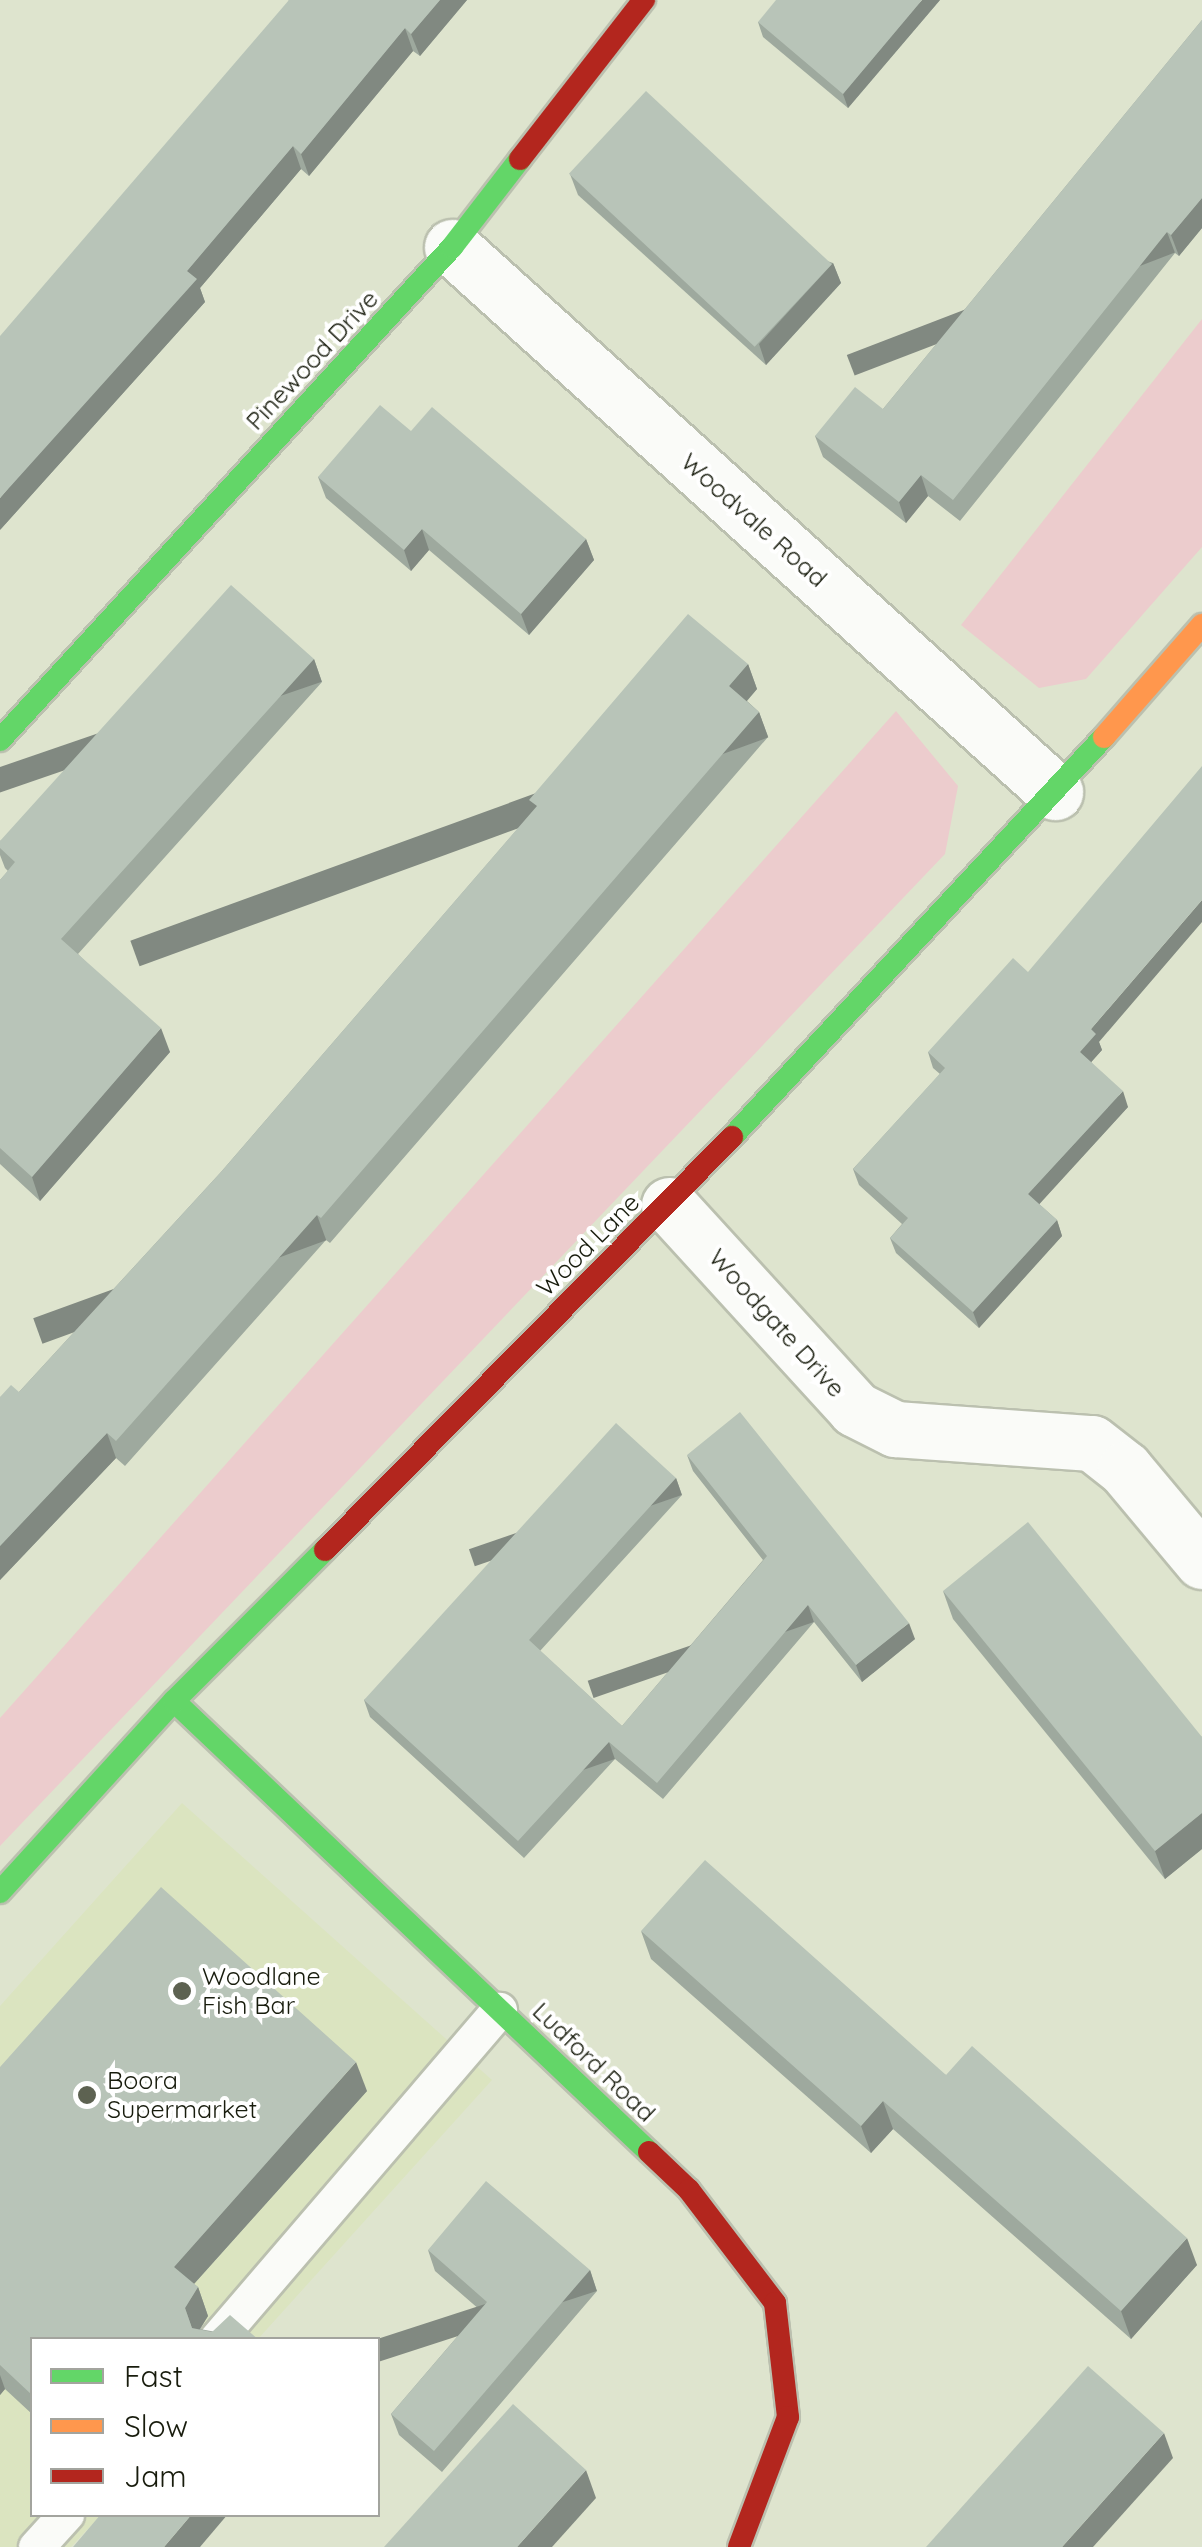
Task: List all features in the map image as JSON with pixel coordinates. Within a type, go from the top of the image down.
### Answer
[{"type":"street","name":"Pinewood Drive","points":[[0,740],[452,247],[644,0]]},
{"type":"street","name":"Woodvale Road","points":[[452,247],[1055,792]]},
{"type":"street","name":"Wood Lane","points":[[0,1892],[174,1701],[669,1205],[1055,792],[1202,625]]},
{"type":"street","name":"Woodgate Drive","points":[[669,1205],[856,1409],[894,1429],[1092,1443],[1125,1469],[1202,1562]]},
{"type":"street","name":"Ludford Road","points":[[174,1701],[689,2190],[776,2303],[788,2417],[739,2547]]},
{"type":"lane","points":[[219,2337],[499,2010]]},
{"type":"lane","points":[[36,2547],[63,2517]]},
{"type":"shaded area","points":[[1202,319],[1202,547],[1086,679],[1039,688],[961,625]]},
{"type":"shaded area","points":[[896,711],[958,786],[945,854],[0,1846],[0,1718]]},
{"type":"shaded area","points":[[182,1803],[492,2080],[260,2337],[30,2337],[30,2517],[99,2517],[71,2547],[0,2547],[0,2006]]},
{"type":"building","points":[[289,0],[440,0],[411,34],[405,28],[301,154],[293,146],[187,271],[197,279],[0,498],[0,336]]},
{"type":"building","points":[[776,0],[922,0],[843,94],[758,22]]},
{"type":"building","points":[[1202,20],[1202,198],[1171,235],[1167,232],[953,500],[921,475],[899,502],[815,436],[855,387],[883,409]]},
{"type":"building","points":[[646,91],[832,264],[755,347],[569,174]]},
{"type":"building","points":[[380,405],[411,431],[432,407],[586,539],[521,614],[422,529],[404,550],[318,477]]},
{"type":"building","points":[[231,585],[314,659],[61,939],[161,1028],[32,1177],[0,1148],[0,880],[15,862],[0,848],[0,841]]},
{"type":"building","points":[[688,614],[748,664],[729,686],[759,712],[321,1218],[317,1215],[116,1441],[107,1433],[0,1546],[0,1397],[11,1385],[19,1392],[221,1172],[537,806],[529,800]]},
{"type":"building","points":[[1202,766],[1202,900],[1091,1029],[1096,1034],[1080,1052],[1123,1091],[1028,1194],[1057,1220],[973,1312],[890,1238],[908,1218],[853,1169],[945,1068],[928,1052],[1013,958],[1028,972]]},
{"type":"building","points":[[740,1412],[909,1623],[856,1665],[808,1605],[657,1783],[609,1742],[518,1841],[364,1700],[616,1423],[676,1478],[529,1640],[622,1726],[767,1556],[687,1455]]},
{"type":"building","points":[[1028,1522],[1202,1737],[1202,1813],[1155,1851],[943,1591]]},
{"type":"building","points":[[705,1860],[946,2075],[972,2046],[1187,2238],[1121,2311],[883,2101],[861,2126],[641,1931]]},
{"type":"building","points":[[161,1887],[356,2062],[174,2267],[198,2287],[185,2308],[192,2328],[212,2332],[230,2315],[256,2337],[30,2337],[30,2393],[0,2365],[0,2067]]},
{"type":"building","points":[[486,2181],[590,2270],[434,2451],[391,2414],[487,2302],[428,2250]]},
{"type":"building","points":[[1088,2366],[1164,2433],[1062,2547],[926,2547]]},
{"type":"building","points":[[513,2404],[586,2470],[517,2547],[384,2547]]},
{"type":"building","points":[[98,2517],[189,2517],[164,2547],[73,2547]]},
{"type":"traffic: fast","points":[[0,740],[452,247],[520,159]]},
{"type":"traffic: fast","points":[[732,1137],[1104,737]]},
{"type":"traffic: fast","points":[[0,1892],[174,1701],[325,1550]]},
{"type":"traffic: fast","points":[[174,1701],[649,2152]]},
{"type":"traffic: slow","points":[[1104,737],[1202,625]]},
{"type":"traffic: jam","points":[[520,159],[644,0]]},
{"type":"traffic: jam","points":[[325,1550],[732,1137]]},
{"type":"traffic: jam","points":[[649,2152],[689,2190],[775,2303],[788,2417],[739,2547]]},
{"type":"place","name":"Woodlane Fish Bar","points":[[182,1991]]},
{"type":"place","name":"Boora Supermarket","points":[[87,2095]]}]
